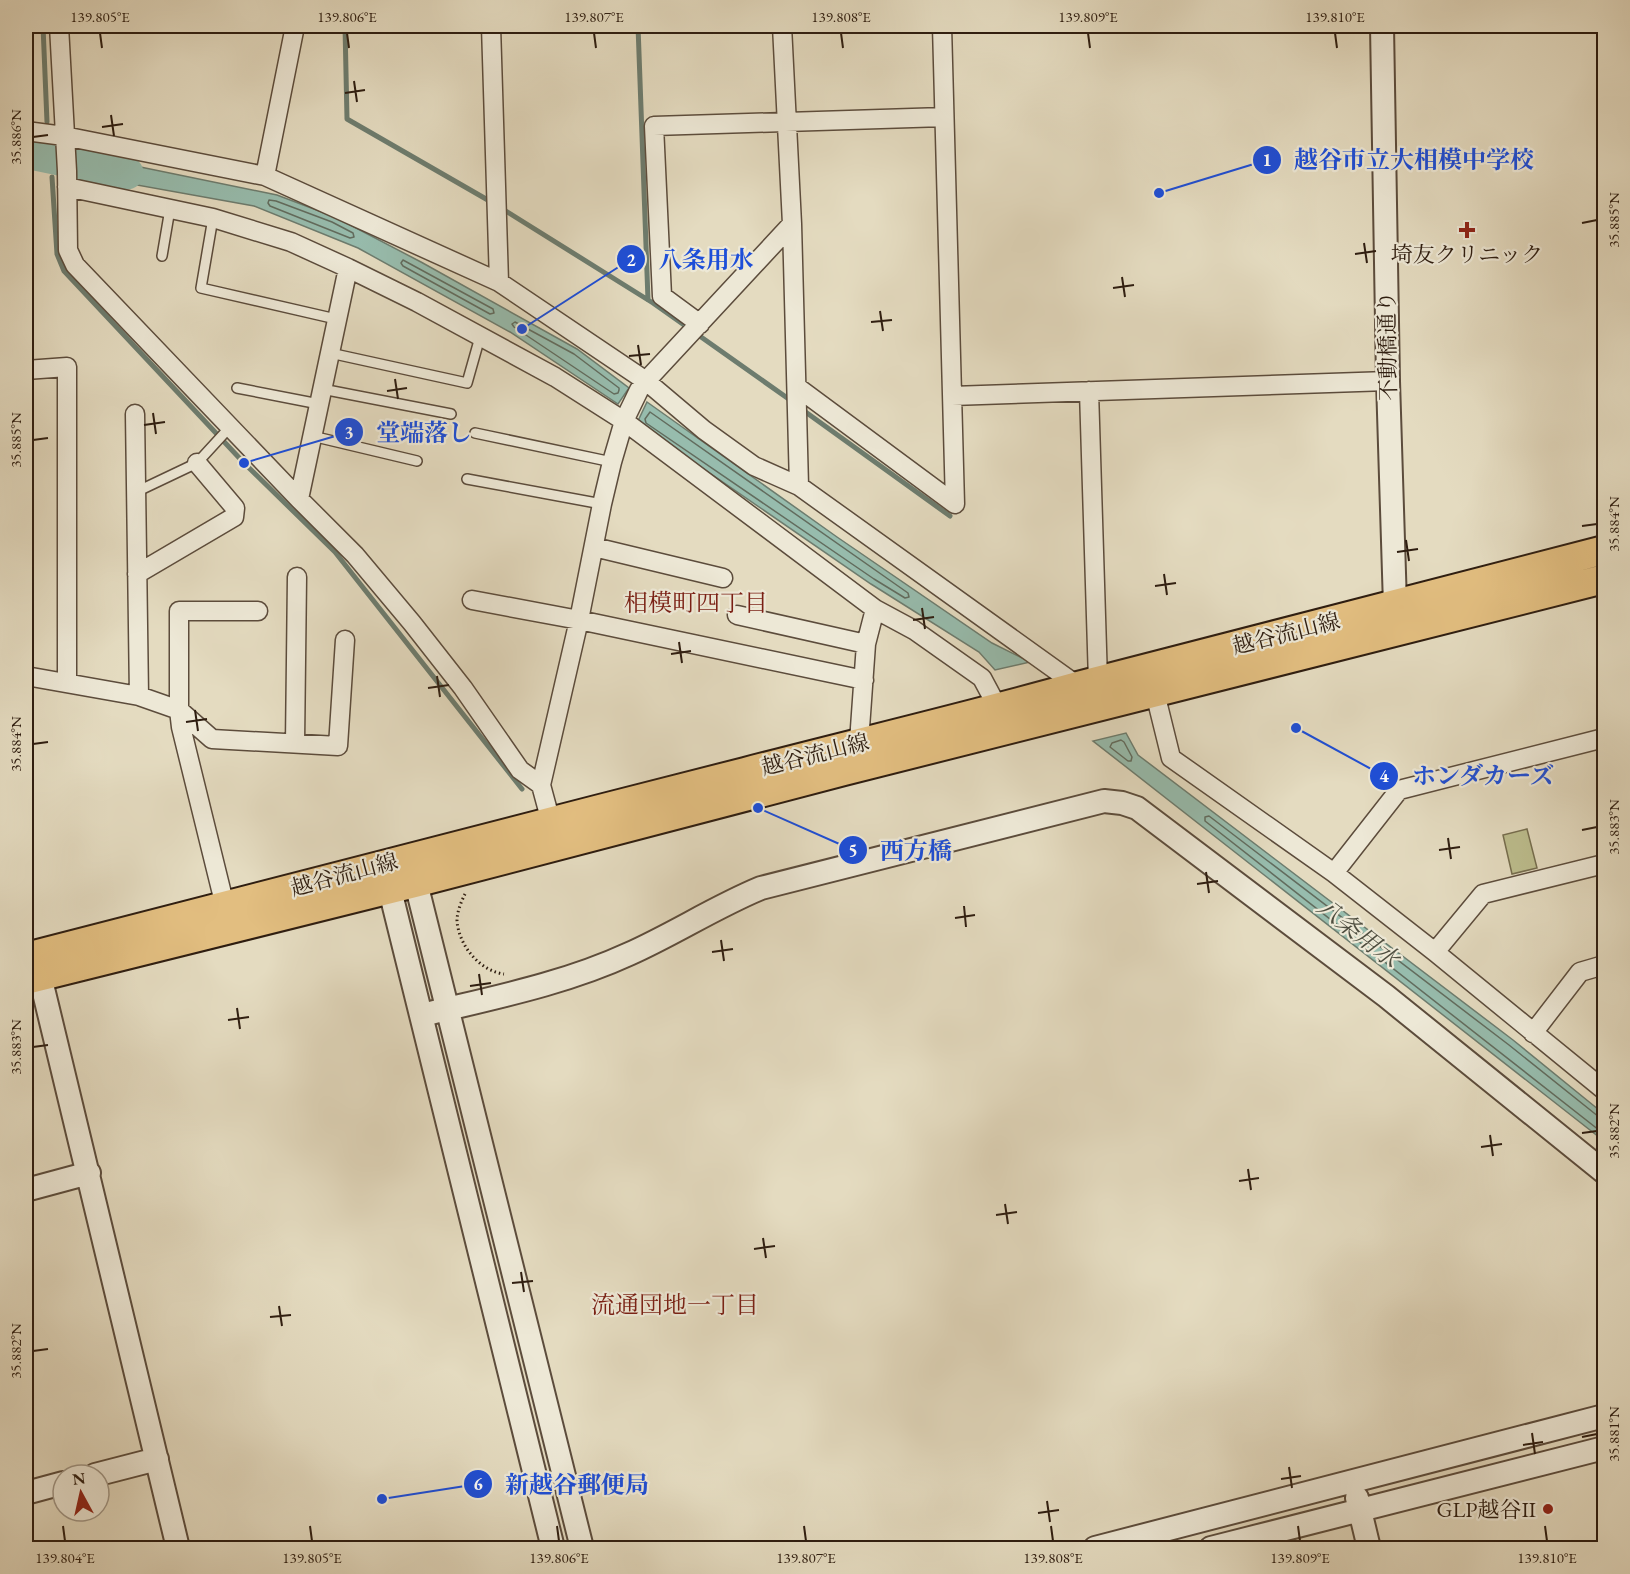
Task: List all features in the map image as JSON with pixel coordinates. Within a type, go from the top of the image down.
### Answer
[{"type":"main road","name":"越谷流山線","points":[[30,971],[399,873],[844,771],[1155,693],[1398,618],[1605,550]]},
{"type":"main road","name":"越谷流山線","points":[[30,971],[225,906],[399,873],[550,822],[1088,683],[1398,618],[1603,585]]},
{"type":"street","points":[[59,26],[67,179],[68,250],[75,265],[229,428],[355,555],[463,688],[520,770],[541,785]]},
{"type":"street","points":[[265,176],[295,26]]},
{"type":"street","points":[[490,26],[499,282]]},
{"type":"street","points":[[782,26],[792,224],[799,486]]},
{"type":"street","points":[[797,387],[955,504],[942,26]]},
{"type":"street","name":"不動橋通り","points":[[1382,26],[1388,381],[1398,618]]},
{"type":"street","points":[[700,324],[662,296],[654,126],[944,117]]},
{"type":"street","points":[[26,131],[65,141],[265,176],[499,282],[754,466],[799,486],[1088,683]]},
{"type":"street","points":[[67,179],[170,209],[213,218],[291,242],[417,302],[627,417],[875,609],[914,630],[982,678],[998,708]]},
{"type":"street","points":[[550,822],[541,785],[579,620],[602,504],[612,462],[627,417],[643,385],[792,224]]},
{"type":"street","points":[[298,499],[348,268]]},
{"type":"street","points":[[26,370],[67,367],[67,683]]},
{"type":"street","points":[[952,396],[1388,381]]},
{"type":"street","points":[[1088,683],[1089,391]]},
{"type":"street","points":[[135,414],[140,696]]},
{"type":"street","points":[[137,574],[234,517],[234,508],[197,463]]},
{"type":"street","points":[[594,548],[723,578]]},
{"type":"street","points":[[295,743],[297,577]]},
{"type":"street","points":[[472,600],[864,680]]},
{"type":"street","points":[[859,742],[866,644],[875,609]]},
{"type":"street","points":[[225,906],[181,727],[179,611],[258,611]]},
{"type":"street","points":[[737,615],[866,644]]},
{"type":"street","points":[[26,676],[140,696],[179,710],[212,739],[338,746],[345,639]]},
{"type":"street","points":[[1155,693],[1171,758],[1334,873],[1533,1033],[1602,1083]]},
{"type":"street","points":[[1334,873],[1399,790],[1605,738]]},
{"type":"street","points":[[422,1015],[589,971],[631,954],[732,900],[761,888],[1104,801],[1122,803],[1137,808],[1386,996],[1605,1172]]},
{"type":"street","points":[[1435,952],[1483,894],[1605,864]]},
{"type":"street","points":[[399,873],[448,1009],[582,1548]]},
{"type":"street","points":[[399,873],[422,1015],[553,1548]]},
{"type":"street","points":[[1533,1033],[1580,972],[1605,965]]},
{"type":"street","points":[[30,971],[89,1173],[178,1548]]},
{"type":"street","points":[[26,1190],[89,1173]]},
{"type":"street","points":[[1095,1548],[1605,1416]]},
{"type":"street","points":[[1210,1548],[1605,1448]]},
{"type":"street","points":[[111,1471],[157,1459]]},
{"type":"street","points":[[1352,1480],[1369,1548]]},
{"type":"street","points":[[26,1493],[51,1486]]},
{"type":"lane","points":[[162,256],[170,209]]},
{"type":"lane","points":[[213,218],[201,288],[336,319]]},
{"type":"lane","points":[[330,353],[467,383],[480,337]]},
{"type":"lane","points":[[237,387],[451,414]]},
{"type":"lane","points":[[136,492],[197,463],[229,428]]},
{"type":"lane","points":[[474,433],[612,462]]},
{"type":"lane","points":[[312,436],[417,461]]},
{"type":"lane","points":[[466,478],[602,504]]},
{"type":"path","points":[[466,890],[457,921],[468,952],[478,963],[495,973],[511,975]]},
{"type":"shaded area","points":[[1527,829],[1537,868],[1512,874],[1503,835]]},
{"type":"water","points":[[26,140],[42,142],[45,165],[26,160]]},
{"type":"water","points":[[82,155],[277,195],[335,217],[577,349],[629,388],[618,404],[510,332],[358,248],[254,206],[81,175]]},
{"type":"water","points":[[647,402],[837,537],[992,643],[1030,662],[995,670],[979,652],[871,584],[637,423]]},
{"type":"water","points":[[1126,733],[1138,755],[1513,1040],[1604,1114],[1604,1141],[1093,741]]},
{"type":"waterway","points":[[43,26],[47,122]]},
{"type":"waterway","points":[[345,26],[347,119],[493,203]]},
{"type":"waterway","points":[[638,26],[648,300]]},
{"type":"waterway","name":"八条用水","points":[[26,152],[127,173]]},
{"type":"waterway","points":[[52,177],[57,254],[64,271],[244,463],[335,552],[522,789]]},
{"type":"waterway","points":[[501,208],[653,303],[793,402]]},
{"type":"waterway","points":[[800,408],[950,516]]},
{"type":"place","name":"越谷市立大相模中学校","points":[[1159,193]]},
{"type":"place","name":"埼友クリニック","points":[[1467,230]]},
{"type":"place","name":"八条用水","points":[[522,329]]},
{"type":"place","name":"堂端落し","points":[[244,463]]},
{"type":"place","name":"ホンダカーズ","points":[[1296,728]]},
{"type":"place","name":"西方橋","points":[[758,808]]},
{"type":"place","name":"新越谷郵便局","points":[[382,1499]]},
{"type":"place","name":"GLP越谷Ⅱ","points":[[1548,1509]]},
{"type":"district","name":"相模町四丁目","points":[[696,603]]},
{"type":"district","name":"流通団地一丁目","points":[[675,1305]]}]
